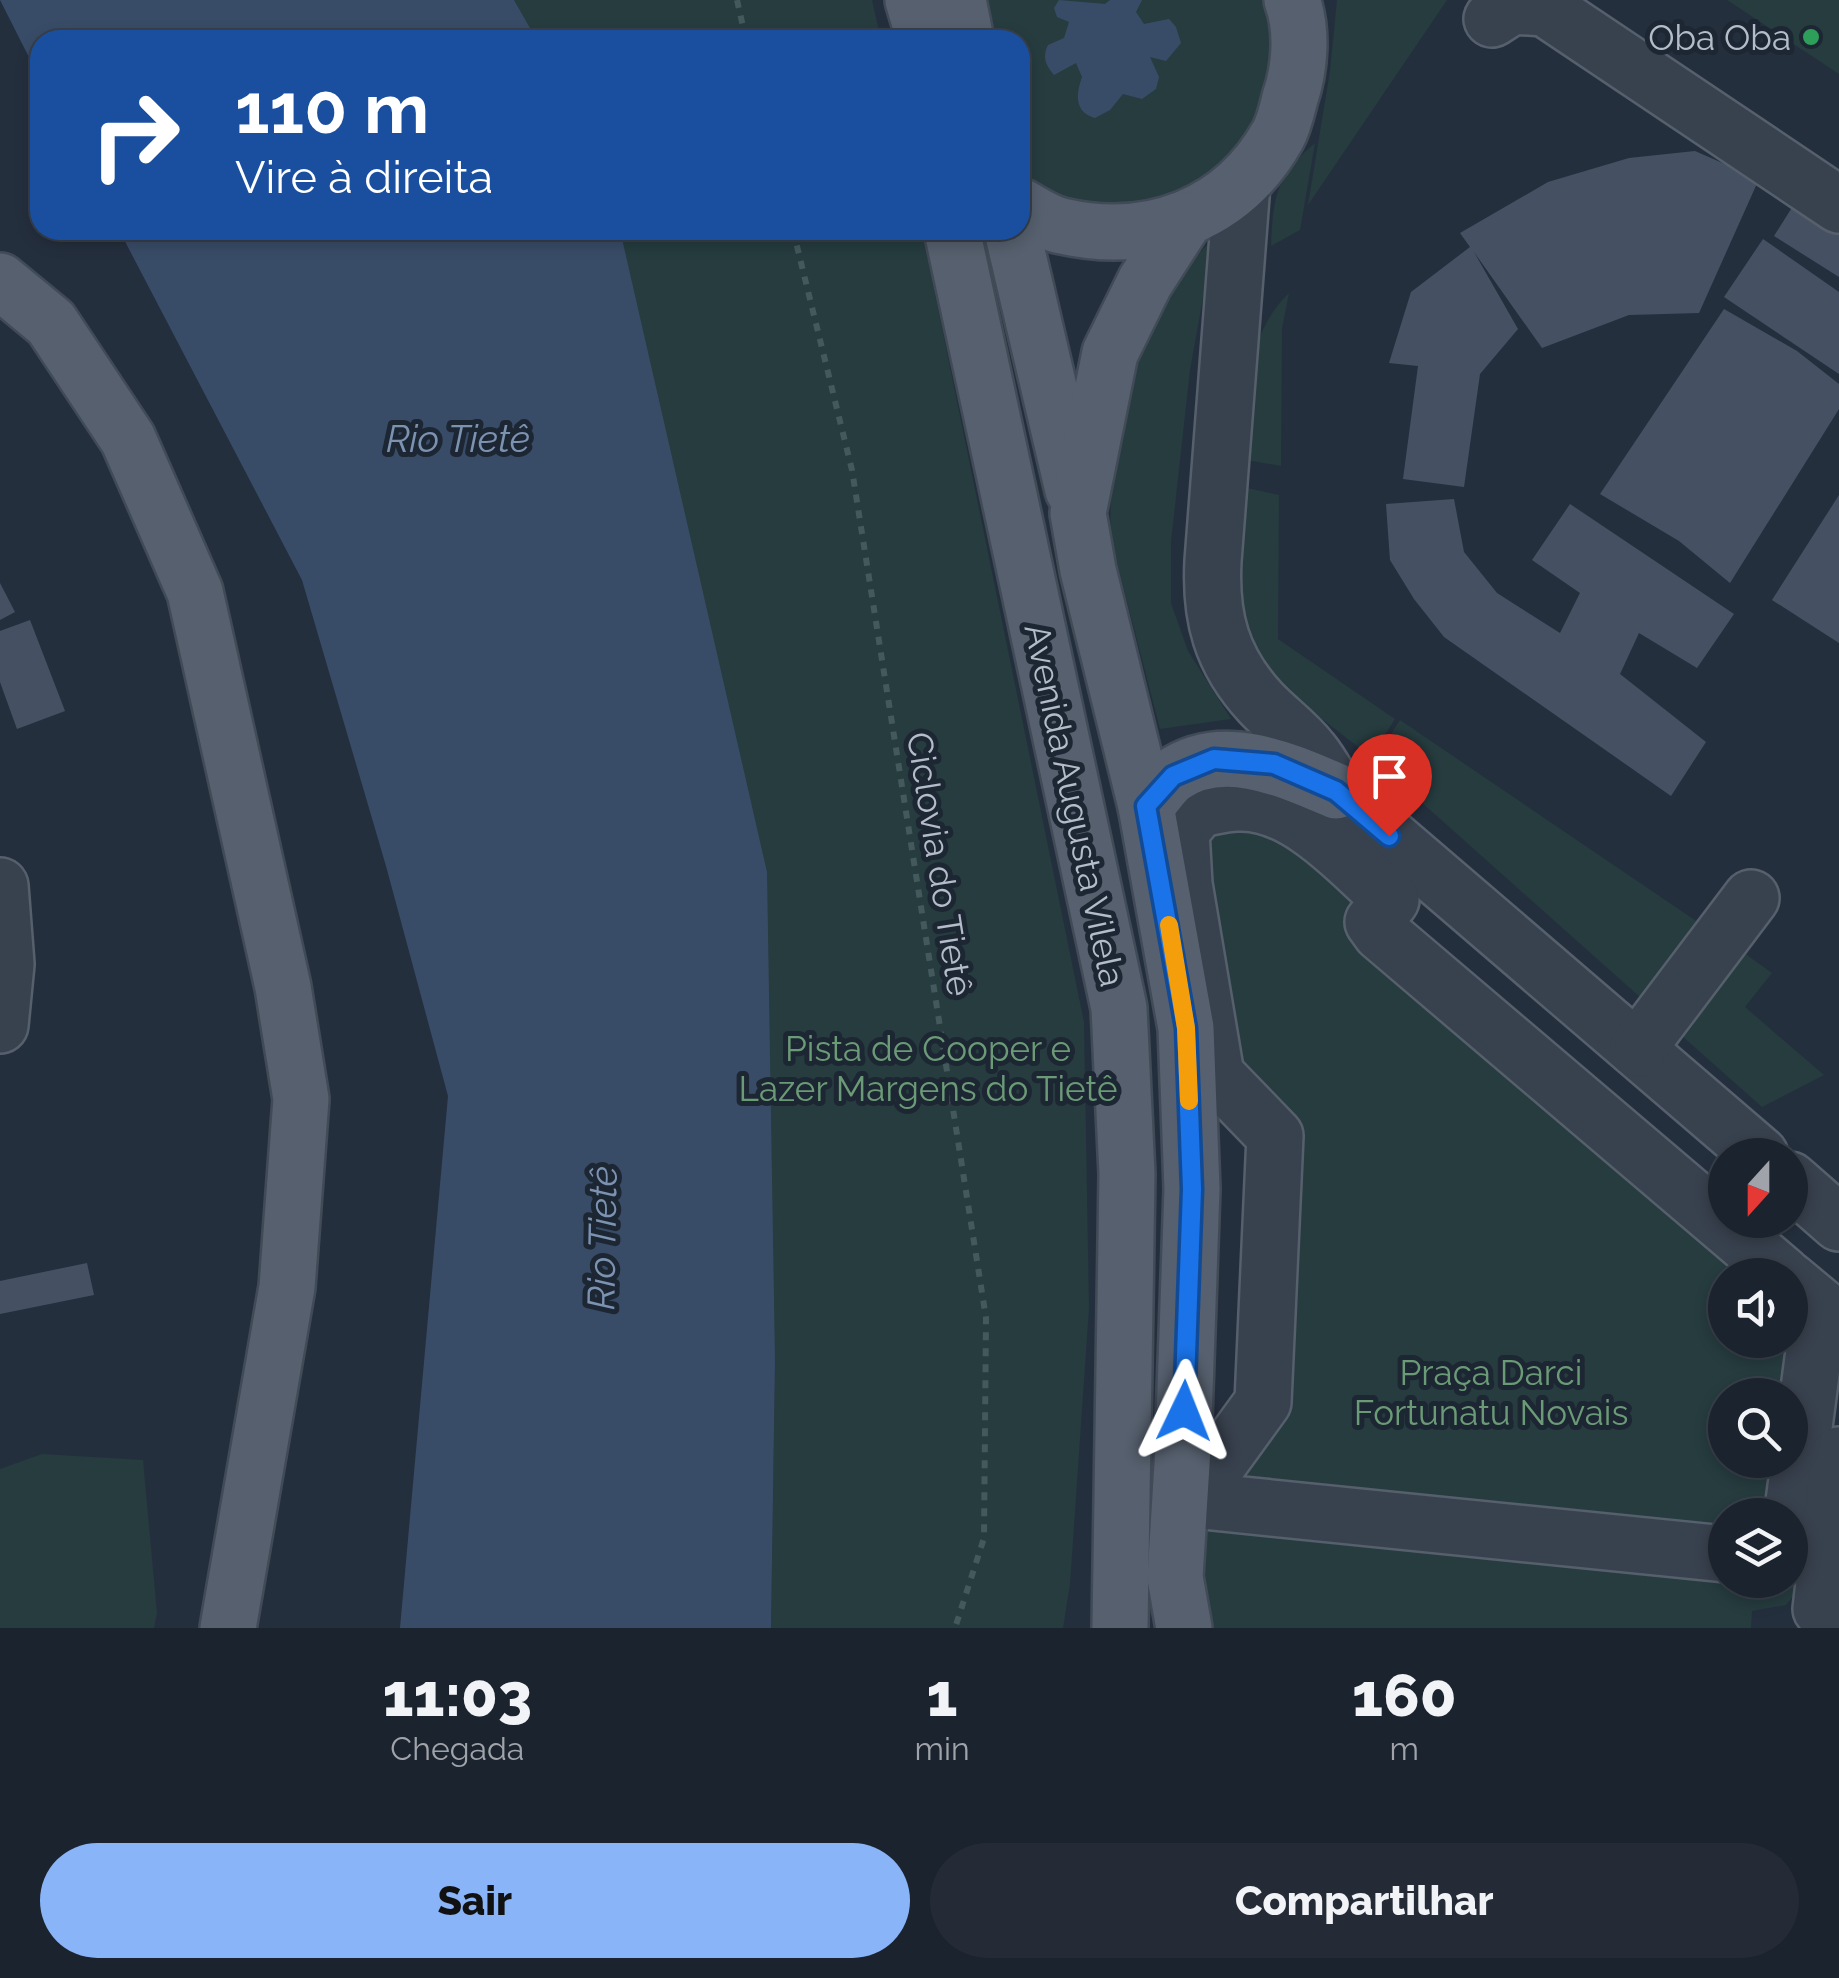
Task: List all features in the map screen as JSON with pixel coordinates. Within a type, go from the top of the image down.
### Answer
[{"type":"main road","points":[[913,0],[923,30]]},
{"type":"main road","points":[[928,30],[933,0]]},
{"type":"main road","points":[[958,0],[964,30]]},
{"type":"main road","points":[[1030,211],[1058,226],[1122,234],[1185,220],[1242,184],[1280,133],[1298,73],[1295,4]]},
{"type":"main road","name":"Avenida Augusta Vilela","points":[[1176,1611],[1192,1189],[1186,1028],[1146,806],[1088,570],[1078,512],[1110,353],[1145,282],[1185,220]]},
{"type":"main road","name":"Avenida Augusta Vilela","points":[[954,240],[1119,1008],[1127,1174],[1120,1628]]},
{"type":"main road","points":[[1014,240],[1078,512]]},
{"type":"main road","points":[[0,281],[51,323],[128,439],[195,592],[283,987],[301,1099],[288,1287],[228,1628]]},
{"type":"main road","points":[[1146,806],[1173,776],[1214,759],[1274,764],[1336,791]]},
{"type":"main road","points":[[1090,1628],[1098,1522],[1124,1303]]},
{"type":"street","points":[[1492,19],[1512,6],[1544,8],[1839,204]]},
{"type":"street","points":[[1242,184],[1211,599],[1218,634],[1261,702],[1312,752],[1336,791],[1740,1138]]},
{"type":"street","points":[[1708,1552],[1203,1501],[1206,1482],[1263,1402],[1276,1136],[1216,1075],[1184,884],[1181,831],[1200,809],[1241,802],[1279,811],[1321,835],[1391,900],[1373,922],[1381,933],[1771,1258]]},
{"type":"street","points":[[0,886],[6,964],[0,1025]]},
{"type":"street","points":[[1637,1049],[1752,898]]},
{"type":"street","points":[[1808,1195],[1839,1222]]},
{"type":"street","points":[[1793,1498],[1803,1358]]},
{"type":"street","points":[[1821,1610],[1839,1455]]},
{"type":"path","points":[[737,0],[744,30]]},
{"type":"path","name":"Ciclovia do Tietê","points":[[795,240],[852,470],[986,1318],[984,1538],[955,1628]]},
{"type":"green space","points":[[514,0],[872,0],[879,30],[531,30]]},
{"type":"green space","points":[[982,0],[1274,0],[1280,67],[1260,119],[1205,186],[1144,208],[1086,211],[1030,185],[1030,30],[988,30]]},
{"type":"green space","points":[[1337,0],[1447,0],[1308,205],[1330,71]]},
{"type":"green space","name":"Oba Oba","points":[[1727,0],[1839,0],[1839,74]]},
{"type":"green space","points":[[1315,143],[1300,230],[1271,246],[1279,188],[1292,166]]},
{"type":"green space","points":[[1214,237],[1190,370],[1171,542],[1171,603],[1188,651],[1231,719],[1160,729],[1110,536],[1113,408],[1168,288]]},
{"type":"green space","name":"Pista de Cooper e Lazer Margens do Tietê","points":[[621,240],[924,240],[1084,1022],[1089,1308],[1070,1584],[1063,1628],[771,1628],[775,1362]]},
{"type":"green space","points":[[1289,293],[1282,328],[1281,466],[1240,459],[1255,349],[1263,328]]},
{"type":"green space","points":[[1238,486],[1279,495],[1278,639],[1395,719],[1371,757],[1289,691],[1255,651],[1237,603]]},
{"type":"green space","points":[[1400,720],[1705,927],[1641,998],[1374,760]]},
{"type":"green space","name":"Praça Darci Fortunatu Novais","points":[[1246,795],[1384,920],[1708,1200],[1708,1238],[1752,1238],[1775,1258],[1708,1258],[1708,1358],[1808,1358],[1808,1286],[1825,1301],[1808,1477],[1808,1378],[1708,1378],[1708,1478],[1808,1478],[1806,1498],[1708,1498],[1708,1598],[1792,1598],[1786,1605],[1752,1611],[1751,1628],[1201,1628],[1195,1508],[1258,1398],[1268,1136],[1206,1076],[1180,816]]},
{"type":"green space","points":[[1733,945],[1772,973],[1745,1007],[1824,1075],[1762,1107],[1673,1028]]},
{"type":"green space","points":[[42,1454],[143,1460],[157,1613],[154,1628],[0,1628],[0,1469]]},
{"type":"water","points":[[0,0],[514,0],[531,30],[30,30],[30,59]]},
{"type":"water","points":[[1059,0],[1105,4],[1110,0],[1142,0],[1136,12],[1144,24],[1169,19],[1181,43],[1166,61],[1150,57],[1159,77],[1156,89],[1142,99],[1123,94],[1110,110],[1095,118],[1083,111],[1078,96],[1082,77],[1076,63],[1054,75],[1046,61],[1048,45],[1064,38],[1069,22],[1057,17],[1054,8]]},
{"type":"water","name":"Rio Tietê","points":[[124,240],[622,240],[767,872],[775,1362],[771,1628],[400,1628],[448,1096],[302,580]]},
{"type":"building","points":[[1695,151],[1759,179],[1699,313],[1629,315],[1542,348],[1474,252],[1518,329],[1480,374],[1464,487],[1403,479],[1418,366],[1389,363],[1411,292],[1470,247],[1460,233],[1548,182],[1629,158]]},
{"type":"building","points":[[1798,198],[1839,224],[1839,277],[1774,236]]},
{"type":"building","points":[[1763,239],[1839,292],[1839,374],[1724,297]]},
{"type":"building","points":[[1724,309],[1797,351],[1839,384],[1839,409],[1730,583],[1679,541],[1600,494]]},
{"type":"building","points":[[1839,495],[1839,643],[1772,600]]},
{"type":"building","points":[[1454,499],[1464,552],[1497,593],[1560,633],[1580,593],[1532,560],[1570,504],[1734,614],[1697,668],[1639,633],[1620,674],[1706,742],[1671,796],[1444,637],[1414,599],[1390,560],[1386,504]]},
{"type":"building","points":[[0,583],[15,612],[0,620]]},
{"type":"building","points":[[30,620],[65,711],[17,729],[0,682],[0,631]]},
{"type":"building","points":[[87,1263],[94,1295],[0,1314],[0,1281]]},
{"type":"slow traffic","points":[[1169,925],[1186,1028],[1189,1101]]},
{"type":"place","name":"Oba Oba","points":[[1811,37]]},
{"type":"route","points":[[1184,1411],[1192,1189],[1186,1028],[1146,806],[1173,776],[1214,759],[1274,764],[1336,791],[1389,836]]}]
